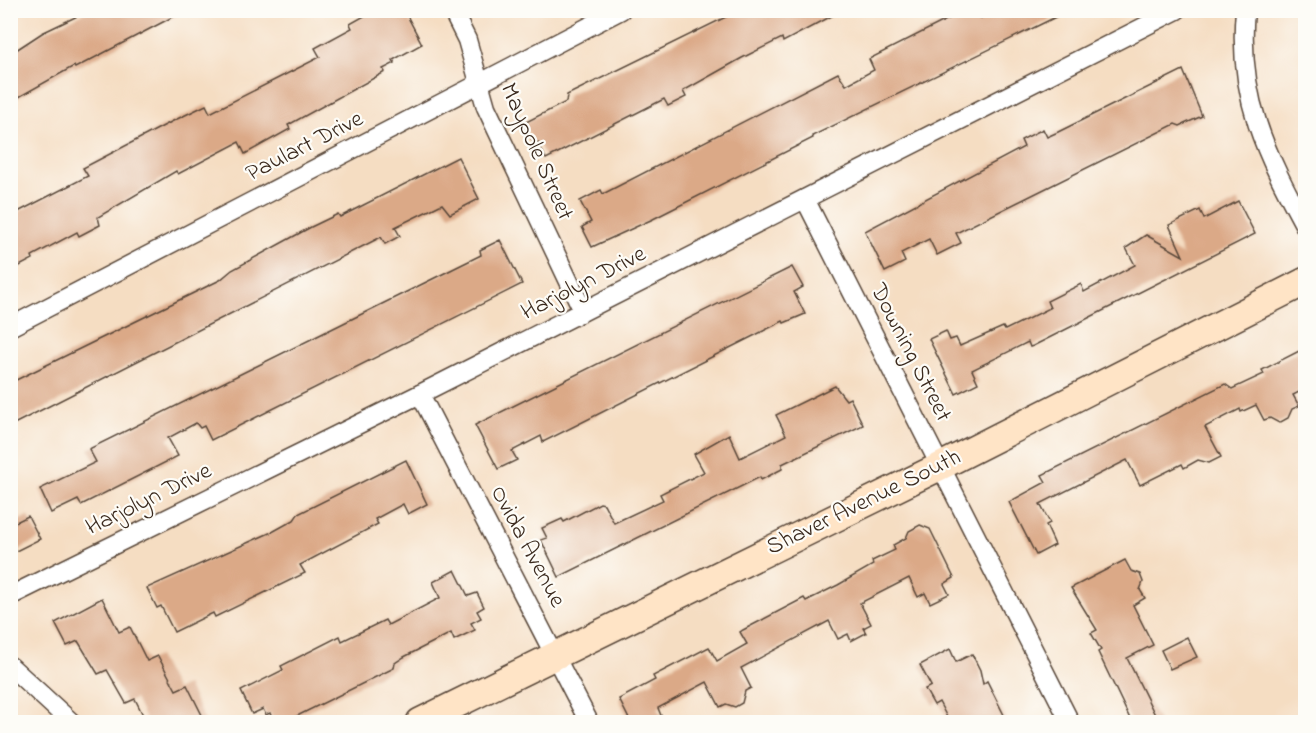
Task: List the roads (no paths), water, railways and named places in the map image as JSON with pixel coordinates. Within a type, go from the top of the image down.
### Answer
[{"type":"street","name":"Maypole Street","points":[[452,10],[467,40],[486,107],[583,311]]},
{"type":"street","name":"Paulart Drive","points":[[10,327],[621,10]]},
{"type":"street","name":"Harjolyn Drive","points":[[10,596],[420,394],[1177,10]]},
{"type":"street","points":[[1245,10],[1244,64],[1252,112],[1276,173],[1305,228]]},
{"type":"street","name":"Downing Street","points":[[805,199],[1070,723]]},
{"type":"street","name":"Shaver Avenue South","points":[[420,723],[555,654],[940,466],[1305,281]]},
{"type":"street","name":"Ovida Avenue","points":[[420,394],[589,723]]},
{"type":"street","points":[[10,666],[71,723]]}]
